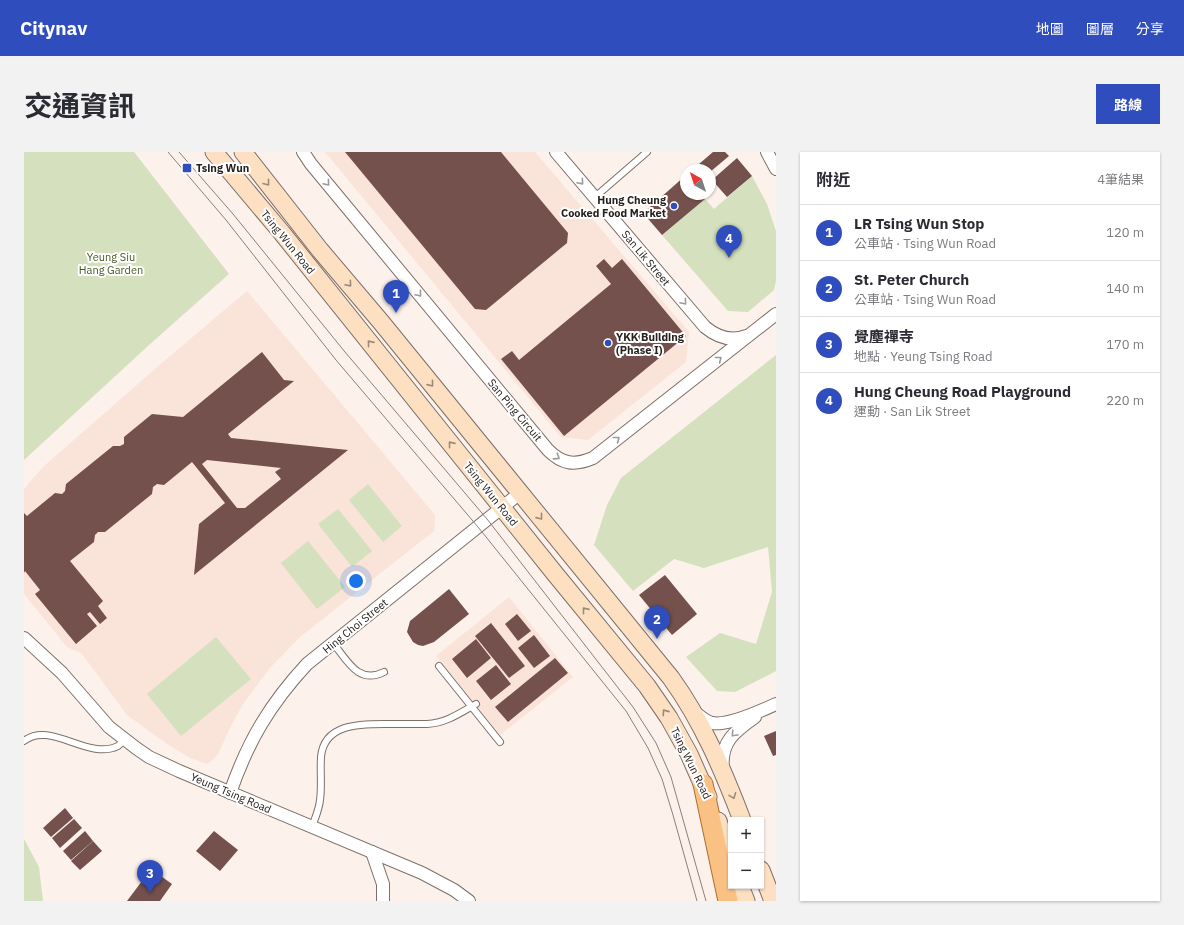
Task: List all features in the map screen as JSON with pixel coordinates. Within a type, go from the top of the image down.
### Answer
[{"type":"main road","name":"Tsing Wun Road","points":[[214,152],[282,233],[647,686],[669,718],[689,754],[703,784],[729,853]]},
{"type":"main road","name":"Tsing Wun Road","points":[[243,152],[320,250],[381,322],[671,678],[691,707],[705,733],[741,817]]},
{"type":"main road","points":[[703,784],[728,901]]},
{"type":"main road","points":[[764,878],[773,901]]},
{"type":"main road","points":[[741,889],[746,901]]},
{"type":"street","name":"San Ping Circuit","points":[[304,152],[316,170],[548,450],[562,460],[578,463],[593,458],[776,314]]},
{"type":"street","name":"San Lik Street","points":[[556,152],[705,327],[719,337],[728,339],[738,338],[750,334]]},
{"type":"street","points":[[767,152],[776,169]]},
{"type":"street","name":"Hing Choi Street","points":[[230,792],[238,769],[261,723],[290,682],[308,664],[333,643],[520,492]]},
{"type":"street","name":"Yeung Tsing Road","points":[[24,638],[62,673],[109,726],[125,740],[145,754],[164,764],[422,873],[454,890],[470,901]]},
{"type":"street","points":[[691,707],[706,721],[717,723],[726,722],[764,710],[776,704]]},
{"type":"street","points":[[723,773],[723,754],[727,742],[738,730],[764,710]]},
{"type":"street","points":[[372,852],[381,877],[386,898]]},
{"type":"lane","points":[[595,197],[647,152]]},
{"type":"lane","points":[[333,643],[361,674],[369,677],[376,676],[384,672]]},
{"type":"lane","points":[[439,666],[474,705],[500,742]]},
{"type":"lane","points":[[312,827],[320,800],[322,750],[325,742],[332,735],[346,728],[359,725],[427,724],[438,722],[455,717],[474,705]]},
{"type":"lane","points":[[24,741],[28,738],[45,734],[90,748],[102,749],[118,746],[125,740]]},
{"type":"shaded area","points":[[325,152],[535,152],[689,332],[686,362],[588,440],[561,437]]},
{"type":"shaded area","points":[[247,291],[435,515],[434,531],[300,637],[269,669],[243,704],[218,754],[207,764],[190,758],[167,744],[127,715],[81,653],[67,647],[24,594],[24,489],[43,467]]},
{"type":"shaded area","points":[[509,597],[573,677],[500,735],[436,656]]},
{"type":"green space","name":"Yeung Siu Hang Garden","points":[[24,152],[134,152],[229,274],[24,460]]},
{"type":"green space","points":[[752,176],[767,204],[776,231],[776,281],[774,290],[748,312],[728,311],[662,235],[704,200],[706,200],[714,209]]},
{"type":"green space","points":[[776,355],[776,671],[735,692],[717,691],[686,657],[720,633],[756,644],[772,592],[768,547],[704,568],[674,559],[633,591],[594,545],[607,505],[621,478]]},
{"type":"green space","points":[[368,484],[402,526],[383,542],[349,500]]},
{"type":"green space","points":[[338,509],[372,551],[352,567],[318,524]]},
{"type":"green space","points":[[308,541],[345,587],[317,609],[281,563]]},
{"type":"green space","points":[[216,637],[251,679],[181,736],[147,694]]},
{"type":"green space","points":[[24,839],[39,867],[43,901],[24,901]]},
{"type":"building","points":[[345,152],[501,152],[568,233],[567,243],[486,310],[475,309]]},
{"type":"building","points":[[713,152],[725,152],[729,156],[716,167],[716,164],[699,164]]},
{"type":"building","points":[[737,158],[752,176],[727,197],[716,185],[716,176]]},
{"type":"building","name":"Hung Cheung Cooked Food Market","points":[[680,180],[680,200],[704,200],[662,235],[643,213]]},
{"type":"building","name":"YKK Building (Phase I)","points":[[604,259],[612,268],[622,259],[686,336],[564,436],[501,359],[512,351],[519,360],[611,284],[596,266]]},
{"type":"building","points":[[262,352],[284,380],[294,381],[228,434],[231,438],[348,450],[194,575],[199,524],[225,503],[192,462],[164,485],[157,484],[153,487],[152,494],[105,532],[98,532],[95,535],[94,542],[70,561],[103,601],[98,606],[107,618],[100,624],[90,612],[87,614],[97,626],[76,644],[35,594],[40,590],[25,571],[24,573],[24,513],[27,516],[55,493],[62,494],[65,491],[66,484],[113,446],[120,446],[124,444],[124,437],[152,414],[183,417]],"holes":[[[207,460],[281,468],[275,472],[281,479],[245,508],[237,508],[202,464]]]},
{"type":"building","points":[[665,575],[697,614],[672,635],[639,595]]},
{"type":"building","points":[[449,589],[469,614],[434,642],[423,646],[413,642],[407,632],[410,621]]},
{"type":"building","points":[[517,614],[531,631],[518,641],[505,624]]},
{"type":"building","points":[[491,623],[525,666],[509,678],[475,636]]},
{"type":"building","points":[[534,635],[550,656],[534,668],[518,648]]},
{"type":"building","points":[[476,639],[491,658],[467,678],[452,659]]},
{"type":"building","points":[[555,658],[568,673],[508,722],[495,707]]},
{"type":"building","points":[[496,665],[511,684],[491,700],[476,681]]},
{"type":"building","points":[[776,731],[776,755],[773,756],[764,736]]},
{"type":"building","points":[[65,808],[73,818],[51,837],[43,828]]},
{"type":"building","points":[[74,819],[82,828],[60,848],[52,838]]},
{"type":"building","points":[[85,831],[93,841],[71,860],[63,851]]},
{"type":"building","points":[[214,831],[238,850],[220,871],[196,851]]},
{"type":"building","points":[[93,841],[102,851],[80,870],[71,861]]},
{"type":"building","points":[[151,869],[172,884],[160,901],[127,901]]},
{"type":"tram line","points":[[168,152],[226,220],[336,360],[478,527],[626,711],[648,748],[662,779],[697,901]]},
{"type":"tram line","points":[[179,152],[233,214],[345,352],[487,519],[633,707],[656,743],[671,777],[706,901]]},
{"type":"place","name":"Tsing Wun","points":[[187,168]]},
{"type":"place","name":"Hung Cheung Cooked Food Market","points":[[674,206]]},
{"type":"place","name":"Hung Cheung Road Playground","points":[[729,258]]},
{"type":"place","name":"LR Tsing Wun Stop","points":[[396,313]]},
{"type":"place","name":"YKK Building (Phase I)","points":[[608,343]]},
{"type":"place","name":"St. Peter Church","points":[[657,639]]},
{"type":"place","name":"覺塵禪寺","points":[[150,893]]}]
